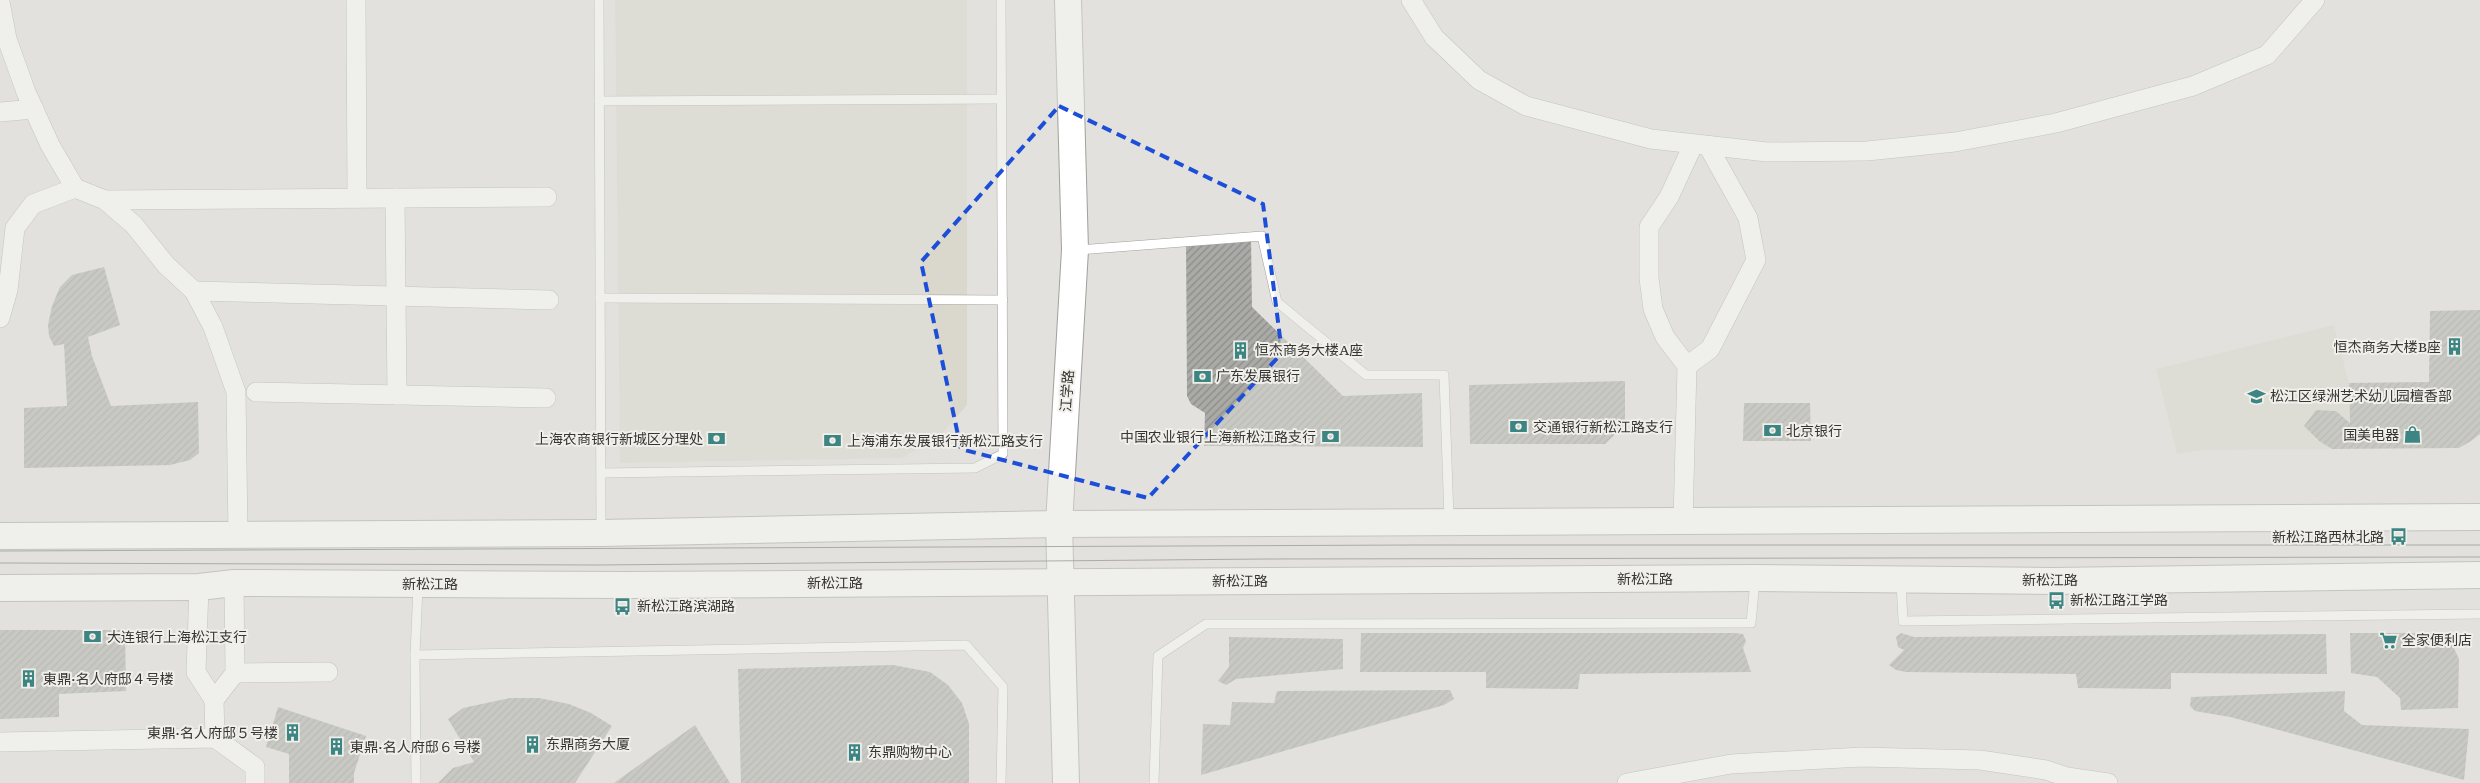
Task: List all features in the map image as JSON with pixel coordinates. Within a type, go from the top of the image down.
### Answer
[{"type":"main road","name":"江学路","points":[[1066,783],[1059,524],[1076,250],[1068,0]]},
{"type":"main road","points":[[0,536],[601,533],[1059,524],[1684,522],[1906,518],[2480,517]]},
{"type":"main road","name":"新松江路","points":[[0,588],[198,587],[234,582],[628,585],[1756,578],[2052,581],[2480,575]]},
{"type":"street","points":[[356,0],[357,198]]},
{"type":"street","points":[[1411,0],[1434,37],[1479,80],[1526,106],[1651,139],[1700,146],[1768,152],[1867,151],[1955,142],[2056,123],[2193,86],[2267,55],[2315,0]]},
{"type":"street","points":[[0,2],[7,39],[34,109],[50,145],[75,188],[105,200],[134,225],[166,265],[194,291],[214,327],[236,392],[238,536]]},
{"type":"street","points":[[0,112],[34,109]]},
{"type":"street","points":[[1687,366],[1710,349],[1756,260],[1748,218],[1700,146]]},
{"type":"street","points":[[1684,522],[1687,366],[1665,337],[1653,309],[1648,278],[1648,227],[1700,146]]},
{"type":"street","points":[[0,318],[8,290],[15,228],[33,204],[75,188]]},
{"type":"street","points":[[105,200],[547,197]]},
{"type":"street","points":[[395,198],[397,395]]},
{"type":"street","points":[[194,291],[549,300]]},
{"type":"street","points":[[256,392],[546,398]]},
{"type":"street","points":[[214,700],[235,673],[234,582]]},
{"type":"street","points":[[198,587],[196,672],[214,700],[215,738]]},
{"type":"street","points":[[235,673],[328,672]]},
{"type":"street","points":[[0,742],[215,738],[255,767],[255,783]]},
{"type":"street","points":[[1627,783],[1731,764],[1862,757],[1980,760],[2046,770],[2067,777],[2108,783]]},
{"type":"lane","points":[[599,0],[601,533]]},
{"type":"lane","points":[[602,473],[975,468],[1002,454],[1001,0]]},
{"type":"lane","points":[[599,101],[1002,99]]},
{"type":"lane","points":[[1076,250],[1262,236],[1277,302],[1366,375],[1444,375],[1449,522]]},
{"type":"lane","points":[[600,298],[1003,300]]},
{"type":"lane","points":[[1154,783],[1158,656],[1206,624],[1751,623],[1756,578]]},
{"type":"lane","points":[[1901,579],[1903,620],[2480,614]]},
{"type":"lane","points":[[416,783],[415,655],[418,584]]},
{"type":"lane","points":[[415,655],[966,645],[1003,686],[1001,783]]},
{"type":"highlighted area","points":[[1059,106],[1263,204],[1282,353],[1148,498],[961,449],[921,262]]},
{"type":"shaded area","points":[[615,0],[967,0],[967,405],[940,436],[902,458],[620,463]]},
{"type":"shaded area","name":"松江区绿洲艺术幼儿园檀香部","points":[[2334,325],[2349,383],[2350,423],[2336,411],[2317,410],[2305,426],[2315,439],[2332,449],[2203,450],[2177,454],[2156,369]]},
{"type":"building","name":"恒杰商务大楼A座","points":[[1186,237],[1251,238],[1252,307],[1343,396],[1422,393],[1423,447],[1204,446],[1205,413],[1191,404],[1187,396]]},
{"type":"building","points":[[104,267],[120,325],[88,337],[92,356],[111,406],[198,402],[199,453],[190,460],[170,465],[24,468],[24,408],[67,406],[64,344],[54,346],[49,336],[48,325],[52,306],[60,287],[72,275]]},
{"type":"building","name":"恒杰商务大楼B座","points":[[2480,310],[2480,434],[2471,441],[2459,448],[2332,449],[2319,441],[2304,426],[2316,410],[2336,411],[2350,423],[2349,383],[2429,382],[2430,311]]},
{"type":"building","points":[[1625,381],[1625,425],[1605,444],[1470,444],[1469,385]]},
{"type":"building","points":[[1744,403],[1810,403],[1811,441],[1743,441]]},
{"type":"building","points":[[0,630],[125,630],[126,691],[59,694],[59,717],[0,719]]},
{"type":"building","points":[[1361,633],[1734,633],[1743,634],[1746,641],[1743,648],[1751,672],[1580,674],[1578,689],[1486,688],[1486,672],[1360,672]]},
{"type":"building","points":[[1901,633],[1914,637],[2326,634],[2327,674],[2171,673],[2171,689],[2078,688],[2076,674],[1906,672],[1896,670],[1889,665],[1904,650],[1898,647],[1896,637]]},
{"type":"building","points":[[2350,633],[2441,633],[2451,642],[2459,659],[2458,708],[2401,710],[2400,698],[2377,677],[2351,673]]},
{"type":"building","points":[[1229,637],[1343,639],[1343,669],[1236,679],[1226,685],[1218,681],[1229,667]]},
{"type":"building","name":"东鼎购物中心","points":[[893,665],[930,672],[948,685],[962,703],[969,724],[969,783],[741,783],[738,669]]},
{"type":"building","points":[[1450,690],[1454,699],[1444,705],[1201,775],[1203,724],[1230,725],[1232,702],[1274,703],[1277,691]]},
{"type":"building","points":[[2345,691],[2344,711],[2362,725],[2469,729],[2464,780],[2230,717],[2195,711],[2190,706],[2191,697]]},
{"type":"building","name":"东鼎商务大厦","points":[[510,698],[539,698],[569,704],[591,713],[612,726],[575,783],[438,783],[453,768],[474,762],[448,719],[463,708]]},
{"type":"building","points":[[278,707],[366,736],[354,773],[354,783],[289,783],[289,754],[266,747]]},
{"type":"building","name":"东鼎商务大厦","points":[[695,725],[730,783],[614,783]]},
{"type":"tram line","points":[[0,551],[1413,545],[2480,545]]},
{"type":"tram line","points":[[0,563],[597,565],[1266,559],[2480,557]]},
{"type":"place","name":"恒杰商务大楼B座","points":[[2455,347]]},
{"type":"place","name":"恒杰商务大楼A座","points":[[1241,350]]},
{"type":"place","name":"广东发展银行","points":[[1202,376]]},
{"type":"place","name":"松江区绿洲艺术幼儿园檀香部","points":[[2256,396]]},
{"type":"place","name":"交通银行新松江路支行","points":[[1519,427]]},
{"type":"place","name":"北京银行","points":[[1772,431]]},
{"type":"place","name":"国美电器","points":[[2413,435]]},
{"type":"place","name":"中国农业银行上海新松江路支行","points":[[1330,437]]},
{"type":"place","name":"上海农商银行新城区分理处","points":[[717,439]]},
{"type":"place","name":"上海浦东发展银行新松江路支行","points":[[833,441]]},
{"type":"place","name":"新松江路西林北路","points":[[2398,537]]},
{"type":"place","name":"新松江路江学路","points":[[2056,600]]},
{"type":"place","name":"新松江路滨湖路","points":[[623,606]]},
{"type":"place","name":"大连银行上海松江支行","points":[[93,637]]},
{"type":"place","name":"全家便利店","points":[[2388,640]]},
{"type":"place","name":"東鼎·名人府邸４号楼","points":[[29,679]]},
{"type":"place","name":"東鼎·名人府邸５号楼","points":[[292,733]]},
{"type":"place","name":"东鼎商务大厦","points":[[532,744]]},
{"type":"place","name":"東鼎·名人府邸６号楼","points":[[336,747]]},
{"type":"place","name":"东鼎购物中心","points":[[854,752]]}]
